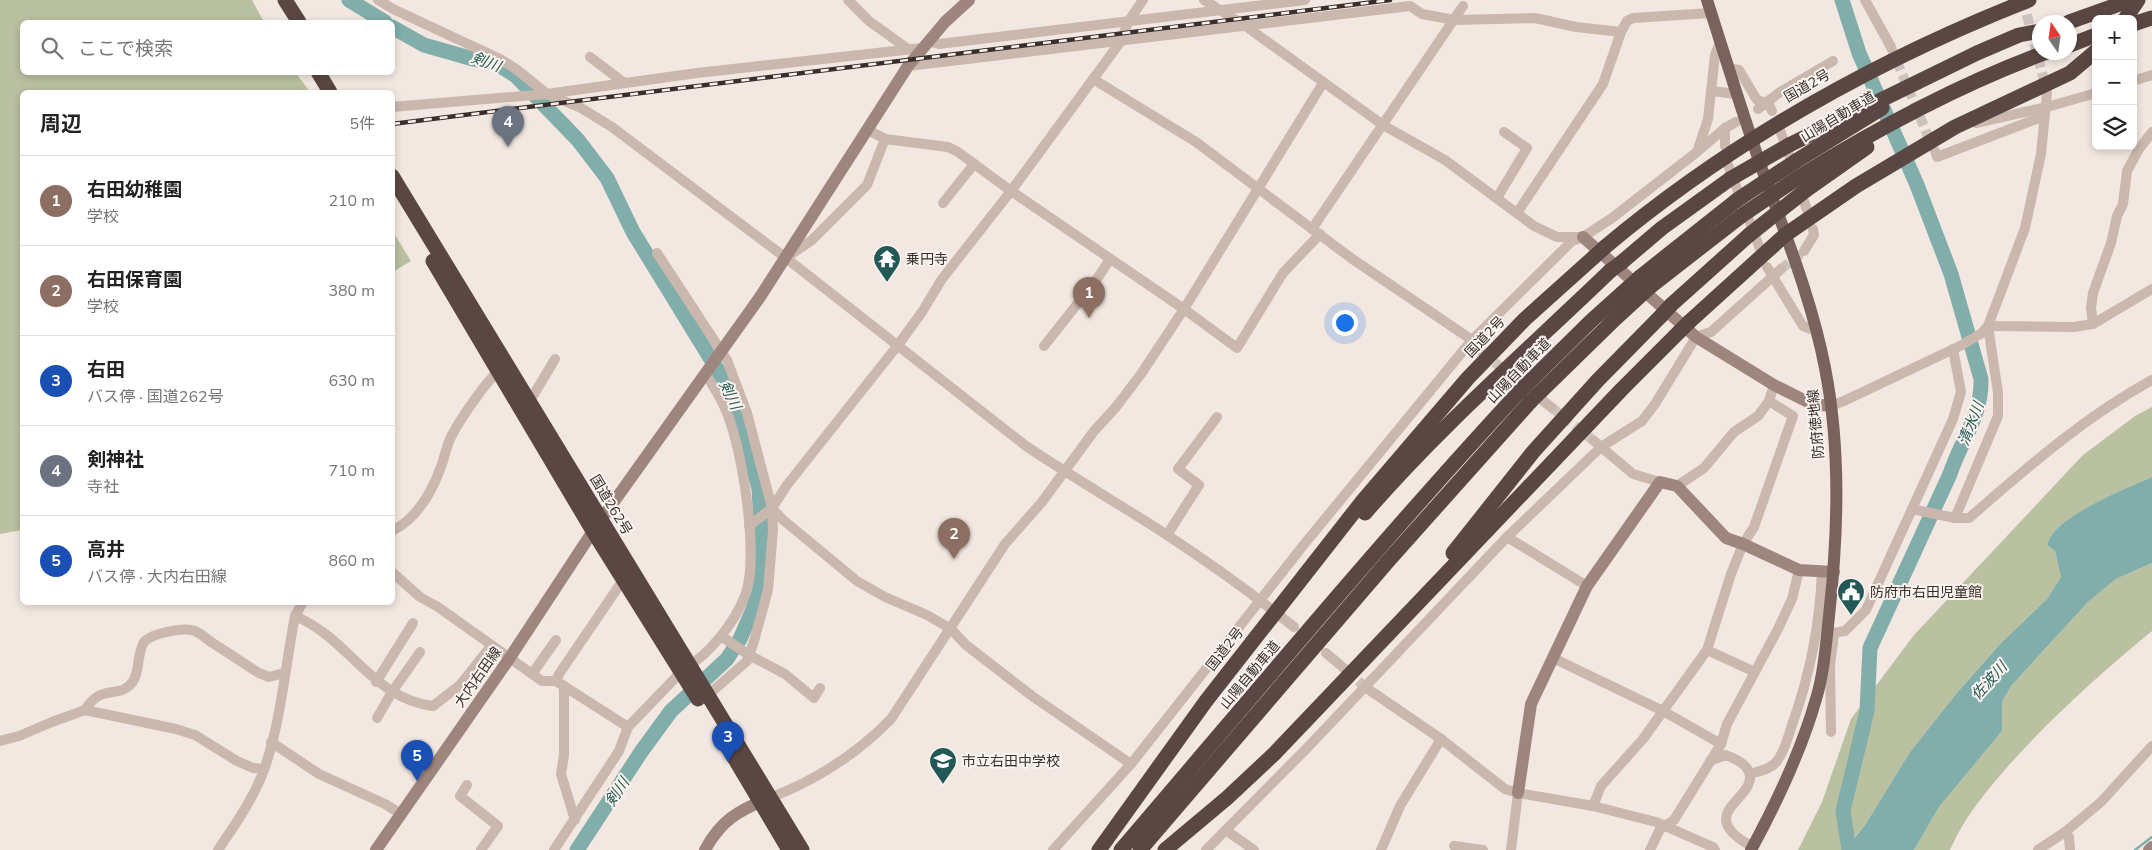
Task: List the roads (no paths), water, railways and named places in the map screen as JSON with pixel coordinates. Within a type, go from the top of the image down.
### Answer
[{"type":"highway","points":[[274,0],[286,20]]},
{"type":"highway","points":[[285,0],[298,20]]},
{"type":"highway","name":"国道2号","points":[[1099,850],[1206,700],[1361,503],[1468,378],[1525,319],[1599,252],[1662,201],[1751,138],[1878,66],[1965,25],[2029,0]]},
{"type":"highway","points":[[2131,15],[2138,0]]},
{"type":"highway","points":[[2077,19],[2124,2]]},
{"type":"highway","points":[[2137,19],[2152,18]]},
{"type":"highway","name":"山陽自動車道","points":[[1121,850],[1185,787],[1401,546],[1525,397],[1614,319],[1646,281],[1737,200],[1870,110],[2032,36]]},
{"type":"highway","points":[[2077,42],[2092,37]]},
{"type":"highway","points":[[1165,850],[1227,798],[1274,754],[1615,396],[1684,327],[1785,235],[1913,150],[1955,127],[2059,79],[2081,65],[2092,55]]},
{"type":"highway","name":"山陽自動車道","points":[[1646,281],[1741,216],[1803,183],[1879,134],[1989,75],[2032,58]]},
{"type":"highway","points":[[320,75],[329,90]]},
{"type":"highway","points":[[332,75],[340,90]]},
{"type":"highway","points":[[1291,592],[1310,577],[1367,510],[1426,448],[1616,266],[1729,172],[1870,110]]},
{"type":"highway","name":"国道262号","points":[[395,181],[597,525],[687,671]]},
{"type":"highway","points":[[1390,632],[1533,452],[1598,380],[1666,311],[1803,183]]},
{"type":"highway","name":"国道262号","points":[[395,200],[503,367],[530,401],[597,525],[623,580],[704,695],[765,800],[789,850]]},
{"type":"highway","name":"山陽自動車道","points":[[1140,850],[1185,787]]},
{"type":"highway","name":"国道262号","points":[[765,800],[802,850]]},
{"type":"main road","name":"防府徳地線","points":[[1707,0],[1736,94],[1816,331],[1831,406],[1835,476],[1828,571],[1831,634],[1817,696],[1807,728],[1754,849]]},
{"type":"street","points":[[378,0],[500,60],[516,69],[547,94],[581,108],[612,127],[898,344],[1004,429],[1065,472],[1167,535],[1294,626]]},
{"type":"street","points":[[848,0],[869,21],[908,49]]},
{"type":"street","name":"大内右田線","points":[[376,850],[509,659],[597,525],[786,258],[908,66],[945,22],[969,0]]},
{"type":"street","points":[[750,525],[769,511],[786,485],[922,312],[942,279],[1011,191],[1121,41],[1128,22],[1143,0]]},
{"type":"street","points":[[1204,0],[1244,25],[1384,125],[1445,160],[1534,226],[1557,237],[1583,237],[1696,337],[1774,385],[1812,404],[1831,406],[1846,400],[1956,347],[1985,330],[2074,327],[2093,324],[2152,290]]},
{"type":"street","points":[[395,108],[547,94],[623,82],[1305,0]]},
{"type":"street","points":[[1865,0],[1891,47]]},
{"type":"street","points":[[908,66],[1410,6],[1422,14],[1455,20],[1535,18],[1576,27],[1621,32]]},
{"type":"street","points":[[868,130],[885,139],[948,147],[1184,309],[1237,348],[1283,273],[1316,232],[1463,6]]},
{"type":"street","points":[[1517,213],[1603,84],[1621,32],[1627,21],[1632,18],[1711,13]]},
{"type":"street","points":[[1697,152],[1708,120],[1715,55],[1720,42]]},
{"type":"street","points":[[590,57],[623,82]]},
{"type":"street","points":[[1758,109],[1770,107],[1780,92],[1833,61]]},
{"type":"street","points":[[1728,68],[1739,70],[1757,100],[1770,107]]},
{"type":"street","points":[[2137,80],[2152,75]]},
{"type":"street","points":[[1093,79],[1196,142],[1351,258],[1472,340],[1480,351]]},
{"type":"street","points":[[705,850],[723,823],[733,815],[817,778],[876,734],[891,719],[1005,544],[1042,502],[1094,431],[1116,407],[1141,374],[1260,189],[1323,83]]},
{"type":"street","points":[[1712,91],[1736,94]]},
{"type":"street","points":[[1952,518],[1998,416],[1998,393],[1985,330],[2025,228],[2041,154],[2047,93]]},
{"type":"street","points":[[1934,151],[1937,157],[2045,111],[2092,94]]},
{"type":"street","points":[[1955,127],[2045,111]]},
{"type":"street","points":[[1053,850],[1131,764],[1401,424],[1472,340],[1572,241],[1583,237],[1612,218],[1697,152],[1724,128],[1736,122]]},
{"type":"street","points":[[1724,128],[1725,146]]},
{"type":"street","points":[[1780,130],[1807,210]]},
{"type":"street","points":[[1497,198],[1527,148],[1504,132]]},
{"type":"street","points":[[2093,324],[2091,308],[2093,293],[2111,243],[2117,216],[2123,204],[2126,171],[2152,132]]},
{"type":"street","points":[[786,258],[812,240],[867,185],[885,139]]},
{"type":"street","points":[[944,203],[974,164]]},
{"type":"street","points":[[1729,172],[1760,249]]},
{"type":"street","points":[[1804,251],[1814,235],[1813,229]]},
{"type":"street","points":[[657,253],[737,383],[747,413],[773,530],[768,590],[747,661],[733,675],[704,695]]},
{"type":"street","points":[[1044,346],[1110,259]]},
{"type":"street","points":[[1767,267],[1803,326],[1816,331]]},
{"type":"street","points":[[1206,850],[1227,831],[1597,444],[1642,421],[1655,404],[1696,337],[1711,332],[1781,269]]},
{"type":"street","points":[[1831,732],[1831,634],[1845,631],[1866,610],[1958,405],[1960,378],[1956,347]]},
{"type":"street","points":[[530,401],[555,359]]},
{"type":"street","points":[[395,529],[404,524],[432,490],[451,435],[489,380],[503,367]]},
{"type":"street","points":[[554,850],[619,751],[628,727],[721,636],[736,616],[746,592],[749,569],[750,525],[739,451],[724,406],[707,371]]},
{"type":"street","points":[[1511,376],[1551,408]]},
{"type":"street","points":[[1912,509],[1952,518],[1969,518],[2057,442],[2124,396],[2152,380]]},
{"type":"street","points":[[1677,486],[1704,468],[1734,432],[1758,416],[1769,401],[1774,385]]},
{"type":"street","points":[[1594,806],[1601,786],[1643,739],[1707,650],[1721,602],[1743,544],[1754,527],[1793,416],[1769,401]]},
{"type":"street","points":[[1167,535],[1199,485],[1178,468],[1217,417]]},
{"type":"street","points":[[1597,444],[1633,474],[1677,486],[1726,538],[1799,570],[1828,571],[1820,602],[1815,640],[1802,696],[1785,744],[1777,761],[1772,766],[1750,774]]},
{"type":"street","points":[[1511,850],[1531,704],[1587,586],[1660,482]]},
{"type":"street","points":[[769,511],[782,519],[857,581],[885,597],[927,615],[951,629],[966,645],[1032,696],[1131,764]]},
{"type":"street","points":[[1507,537],[1587,586]]},
{"type":"street","points":[[1650,850],[1660,829],[1674,820],[1721,744],[1727,724],[1792,599],[1799,570]]},
{"type":"street","points":[[395,575],[420,597],[438,607],[542,681],[560,684],[628,727]]},
{"type":"street","points":[[575,820],[561,774],[564,755],[559,674],[623,580]]},
{"type":"street","points":[[218,850],[257,787],[264,769],[295,616],[301,605]]},
{"type":"street","points":[[295,616],[322,632],[346,651],[376,682],[416,704],[434,706],[460,684],[491,646]]},
{"type":"street","points":[[376,682],[413,623]]},
{"type":"street","points":[[86,710],[97,697],[130,686],[134,679],[140,649],[146,640],[156,634],[166,632],[195,631],[259,674],[269,676],[284,673]]},
{"type":"street","points":[[721,636],[749,655],[785,674],[814,698],[820,688]]},
{"type":"street","points":[[532,674],[556,640]]},
{"type":"street","points":[[1707,650],[1755,672]]},
{"type":"street","points":[[377,718],[392,692],[420,652]]},
{"type":"street","points":[[1326,654],[1345,669]]},
{"type":"street","points":[[1552,658],[1663,711],[1721,744]]},
{"type":"street","points":[[1365,686],[1441,739],[1505,789],[1594,806],[1667,825],[1713,847],[1715,850]]},
{"type":"street","points":[[0,741],[19,736],[61,718],[86,710],[176,729],[195,735],[237,761],[253,768],[264,769]]},
{"type":"street","points":[[1381,850],[1400,806],[1441,739]]},
{"type":"street","points":[[271,742],[319,774],[385,804],[401,814]]},
{"type":"street","points":[[2038,850],[2065,832],[2116,787],[2152,746]]},
{"type":"street","points":[[1710,761],[1725,755],[1746,766],[1750,774],[1750,782],[1728,811],[1726,818],[1728,827],[1733,834],[1754,849]]},
{"type":"street","points":[[467,784],[460,796],[498,826],[481,850]]},
{"type":"street","points":[[1227,831],[1254,850]]},
{"type":"street","points":[[2065,832],[2069,837],[2070,850]]},
{"type":"street","points":[[1454,846],[1483,850]]},
{"type":"street","points":[[2149,850],[2152,847]]},
{"type":"water","name":"佐波川","points":[[2152,477],[2152,563],[2116,579],[2088,602],[2011,686],[2002,702],[2002,731],[1939,807],[1914,850],[1845,850],[1865,825],[1910,752],[1956,694],[2001,643],[2047,599],[2061,577],[2055,551],[2048,546],[2051,536],[2074,515],[2091,505]]},
{"type":"waterway","name":"剣川","points":[[349,0],[382,20]]},
{"type":"waterway","name":"清水川","points":[[1842,0],[1859,53],[1917,185],[1951,274],[1981,379],[1975,417],[1870,648],[1867,711],[1843,811],[1849,850]]},
{"type":"waterway","name":"剣川","points":[[395,29],[424,45],[473,59],[494,62],[516,76],[578,140],[607,178],[633,232],[725,382],[738,408],[759,489],[762,543],[754,607],[740,639],[727,659],[671,711],[641,752],[577,850]]},
{"type":"waterway","points":[[2135,850],[2152,837]]},
{"type":"tunnel","points":[[2023,0],[2046,88]]},
{"type":"tunnel","points":[[1891,47],[1932,146]]},
{"type":"tunnel","points":[[1781,269],[1804,251]]},
{"type":"tunnel","points":[[1483,353],[1509,374]]},
{"type":"tunnel","points":[[1551,407],[1594,441]]},
{"type":"tunnel","points":[[1347,671],[1365,687]]},
{"type":"railway","points":[[395,124],[1390,0]]},
{"type":"place","name":"剣神社","points":[[508,147]]},
{"type":"place","name":"乗円寺","points":[[887,283]]},
{"type":"place","name":"右田幼稚園","points":[[1089,318]]},
{"type":"place","name":"右田保育園","points":[[954,559]]},
{"type":"place","name":"防府市右田児童館","points":[[1851,616]]},
{"type":"place","name":"右田","points":[[728,762]]},
{"type":"place","name":"高井","points":[[417,781]]},
{"type":"place","name":"市立右田中学校","points":[[943,785]]}]
